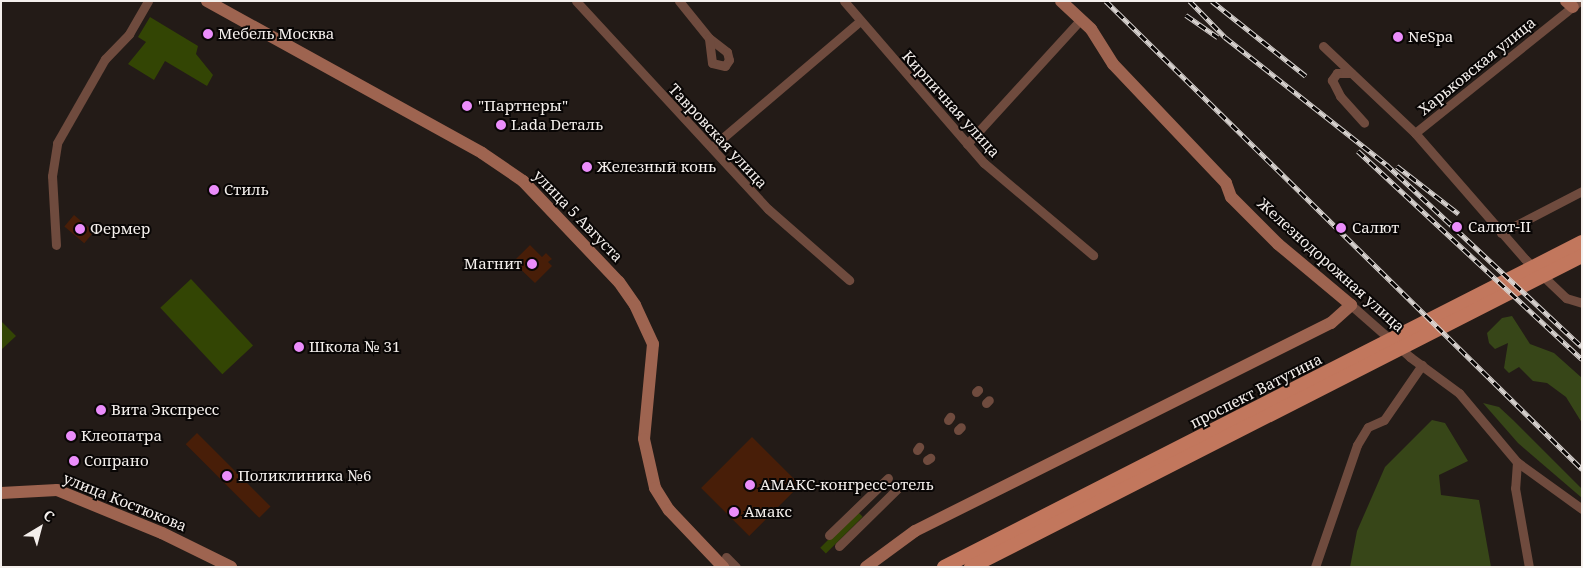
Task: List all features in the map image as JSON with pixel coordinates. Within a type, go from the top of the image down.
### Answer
[{"type":"main road","name":"проспект Ватутина","points":[[971,567],[1356,364],[1582,242]]},
{"type":"main road","name":"проспект Ватутина","points":[[944,567],[1356,364],[1582,256]]},
{"type":"street","points":[[56,245],[52,176],[57,143],[103,64],[129,34],[148,1]]},
{"type":"street","name":"улица 5 Августа","points":[[206,1],[515,176],[619,282],[636,305],[653,344],[644,439],[655,488],[669,510],[724,562]]},
{"type":"street","name":"Тавровская улица","points":[[576,1],[768,209],[849,280]]},
{"type":"street","points":[[679,1],[709,38]]},
{"type":"street","name":"Кирпичная улица","points":[[844,1],[859,22],[984,164],[1093,255]]},
{"type":"street","name":"Железнодорожная улица","points":[[1061,1],[1081,18],[1113,64],[1226,182],[1231,197],[1278,244],[1422,365],[1459,393],[1517,462],[1582,509]]},
{"type":"street","name":"Харьковская улица","points":[[1415,133],[1573,3]]},
{"type":"street","points":[[967,144],[1081,18]]},
{"type":"street","points":[[712,147],[859,22]]},
{"type":"street","points":[[1323,46],[1415,133],[1501,233],[1566,298],[1582,303]]},
{"type":"street","points":[[1351,73],[1337,73],[1332,80],[1340,96],[1364,123]]},
{"type":"street","points":[[1501,233],[1582,191]]},
{"type":"street","points":[[866,567],[916,531],[1331,323],[1351,305]]},
{"type":"street","points":[[1315,567],[1357,445],[1368,428],[1384,420],[1422,365]]},
{"type":"street","points":[[1517,462],[1515,488],[1529,567]]},
{"type":"street","points":[[829,535],[888,478]]},
{"type":"street","points":[[839,546],[898,488]]},
{"type":"street","name":"улица Костюкова","points":[[1,494],[57,490],[162,533],[231,567]]},
{"type":"street","points":[[724,562],[736,567]]},
{"type":"green space","points":[[150,17],[198,46],[196,54],[213,75],[207,86],[165,61],[154,80],[128,64],[146,42],[138,37]]},
{"type":"green space","points":[[191,279],[253,346],[222,374],[160,308]]},
{"type":"green space","points":[[1512,316],[1530,344],[1554,353],[1582,378],[1582,423],[1566,397],[1547,383],[1533,381],[1519,367],[1509,373],[1504,368],[1508,343],[1495,349],[1489,343],[1487,333],[1502,318]]},
{"type":"green space","points":[[1,323],[16,336],[1,350]]},
{"type":"green space","points":[[1483,403],[1499,407],[1513,420],[1582,489],[1582,498],[1518,443]]},
{"type":"green space","points":[[1432,420],[1445,423],[1468,461],[1439,475],[1441,495],[1479,500],[1491,567],[1350,567],[1357,531],[1385,467]]},
{"type":"green space","points":[[857,511],[863,517],[826,553],[820,548]]},
{"type":"building","name":"Фермер","points":[[74,215],[94,232],[84,243],[64,226]]},
{"type":"building","name":"Магнит","points":[[530,245],[542,257],[546,253],[552,259],[548,262],[552,266],[535,283],[513,262]]},
{"type":"building","name":"Поликлиника №6","points":[[197,433],[271,507],[259,518],[186,444]]},
{"type":"building","name":"АМАКС-конгресс-отель","points":[[752,437],[800,485],[749,536],[701,488]]},
{"type":"railway","points":[[1106,1],[1582,469]]},
{"type":"railway","points":[[1190,1],[1225,37],[1386,164],[1582,347]]},
{"type":"railway","points":[[1212,1],[1306,76]]},
{"type":"railway","points":[[1186,15],[1218,37]]},
{"type":"railway","points":[[1358,151],[1582,359]]},
{"type":"railway","points":[[1397,166],[1459,214]]},
{"type":"place","name":"Мебель Москва","points":[[208,34]]},
{"type":"place","name":"NeSpa","points":[[1398,37]]},
{"type":"place","name":"\"Партнеры\"","points":[[467,106]]},
{"type":"place","name":"Lada Dеталь","points":[[501,125]]},
{"type":"place","name":"Железный конь","points":[[587,167]]},
{"type":"place","name":"Стиль","points":[[214,190]]},
{"type":"place","name":"Салют-II","points":[[1457,227]]},
{"type":"place","name":"Салют","points":[[1341,228]]},
{"type":"place","name":"Фермер","points":[[80,229]]},
{"type":"place","name":"Магнит","points":[[532,264]]},
{"type":"place","name":"Школа № 31","points":[[299,347]]},
{"type":"place","name":"Вита Экспресс","points":[[101,410]]},
{"type":"place","name":"Клеопатра","points":[[71,436]]},
{"type":"place","name":"Сопрано","points":[[74,461]]},
{"type":"place","name":"Поликлиника №6","points":[[227,476]]},
{"type":"place","name":"АМАКС-конгресс-отель","points":[[750,485]]},
{"type":"place","name":"Амакс","points":[[734,512]]}]
